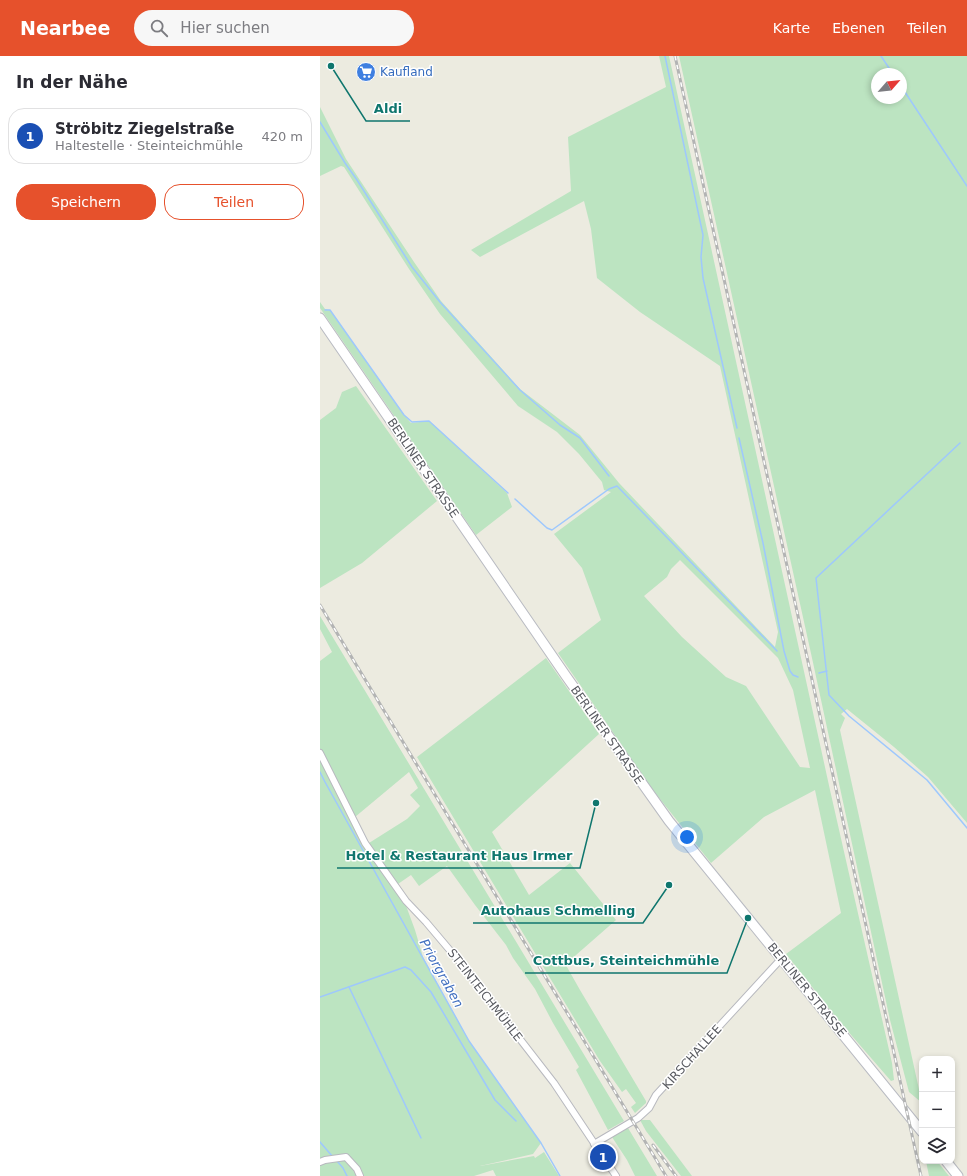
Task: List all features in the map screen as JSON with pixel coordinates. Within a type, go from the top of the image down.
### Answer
[{"type":"main road","name":"BERLINER STRASSE","points":[[320,318],[566,676],[674,828],[919,1128]]},
{"type":"main road","points":[[948,1164],[958,1176]]},
{"type":"street","name":"STEINTEICHMÜHLE","points":[[320,753],[365,843],[406,901],[464,967],[554,1083],[616,1176]]},
{"type":"street","name":"KIRSCHALLEE","points":[[594,1144],[638,1118],[649,1108],[656,1096],[781,959]]},
{"type":"street","points":[[320,1162],[334,1158],[346,1157],[357,1169],[360,1176]]},
{"type":"green space","points":[[659,56],[669,56],[830,790],[892,1063],[894,1080],[891,1081],[839,1021],[786,954],[841,913],[815,790],[764,817],[711,863],[652,789],[558,653],[601,620],[582,568],[554,534],[611,492],[604,490],[602,482],[579,454],[557,432],[518,406],[440,314],[409,269],[344,167],[341,166],[320,176],[320,107],[346,159],[441,301],[520,389],[580,435],[619,483],[775,647],[778,632],[720,366],[640,312],[597,278],[591,229],[584,201],[480,257],[471,250],[571,191],[568,137],[666,87]],"holes":[[[680,560],[778,658],[793,690],[810,768],[800,767],[746,686],[726,677],[682,637],[644,596],[667,577],[671,569]]]},
{"type":"green space","points":[[679,56],[967,56],[967,823],[928,777],[847,709],[841,714],[845,718],[840,730],[919,1089],[919,1100],[909,1092],[890,1020],[812,658]]},
{"type":"green space","points":[[320,302],[325,309],[330,310],[411,423],[429,421],[507,493],[512,507],[476,535],[320,308]]},
{"type":"green space","points":[[356,386],[437,501],[362,563],[320,588],[320,420],[336,408],[342,392]]},
{"type":"green space","points":[[320,616],[624,1121],[608,1130],[576,1070],[579,1067],[535,989],[513,958],[506,945],[447,866],[419,886],[411,875],[398,884],[423,957],[469,1041],[541,1143],[533,1154],[480,1166],[534,1156],[535,1158],[544,1152],[559,1176],[496,1176],[493,1170],[474,1176],[320,1176],[320,661],[332,652],[320,629]],"holes":[[[409,772],[418,788],[410,795],[420,806],[407,819],[369,843],[355,817]]]},
{"type":"green space","points":[[546,658],[599,734],[492,832],[529,895],[570,863],[616,920],[568,962],[562,954],[567,967],[580,990],[646,1101],[646,1103],[635,1113],[631,1107],[636,1103],[626,1089],[622,1092],[600,1061],[417,757]]},
{"type":"green space","points":[[640,1120],[650,1120],[692,1176],[681,1176],[646,1131]]},
{"type":"green space","points":[[628,1128],[657,1176],[635,1176],[627,1160],[612,1137]]},
{"type":"green space","points":[[927,1164],[939,1164],[949,1176],[929,1176]]},
{"type":"waterway","points":[[665,56],[703,235],[701,257],[703,278],[737,428]]},
{"type":"waterway","points":[[881,56],[889,68]]},
{"type":"waterway","points":[[907,95],[967,186]]},
{"type":"waterway","points":[[320,122],[412,267],[440,302],[520,390],[560,425],[580,438],[609,476]]},
{"type":"waterway","points":[[325,310],[330,310],[404,415],[412,422],[429,421],[508,493]]},
{"type":"waterway","points":[[739,438],[763,543],[784,651],[790,671],[793,675],[798,677]]},
{"type":"waterway","points":[[960,443],[816,578],[829,695],[849,716],[927,780],[967,828]]},
{"type":"waterway","points":[[515,499],[547,528],[552,530],[609,489],[617,486],[777,651]]},
{"type":"waterway","points":[[819,673],[827,671]]},
{"type":"waterway","name":"Priorgraben","points":[[320,772],[469,1041],[541,1143],[560,1176]]},
{"type":"waterway","points":[[320,997],[405,967],[411,970],[431,992],[495,1100],[516,1121]]},
{"type":"waterway","points":[[349,987],[421,1138]]},
{"type":"waterway","points":[[320,1142],[333,1157]]},
{"type":"waterway","points":[[337,1161],[347,1176]]},
{"type":"railway","points":[[675,56],[921,1176]]},
{"type":"railway","points":[[320,605],[666,1176]]},
{"type":"railway","points":[[653,1145],[676,1176]]},
{"type":"place","name":"Aldi","points":[[331,66]]},
{"type":"place","name":"Kaufland","points":[[366,72]]},
{"type":"place","name":"Hotel & Restaurant Haus Irmer","points":[[596,803]]},
{"type":"place","name":"Autohaus Schmelling","points":[[669,885]]},
{"type":"place","name":"Cottbus, Steinteichmühle","points":[[748,918]]},
{"type":"place","name":"Ströbitz Ziegelstraße","points":[[603,1157]]}]
